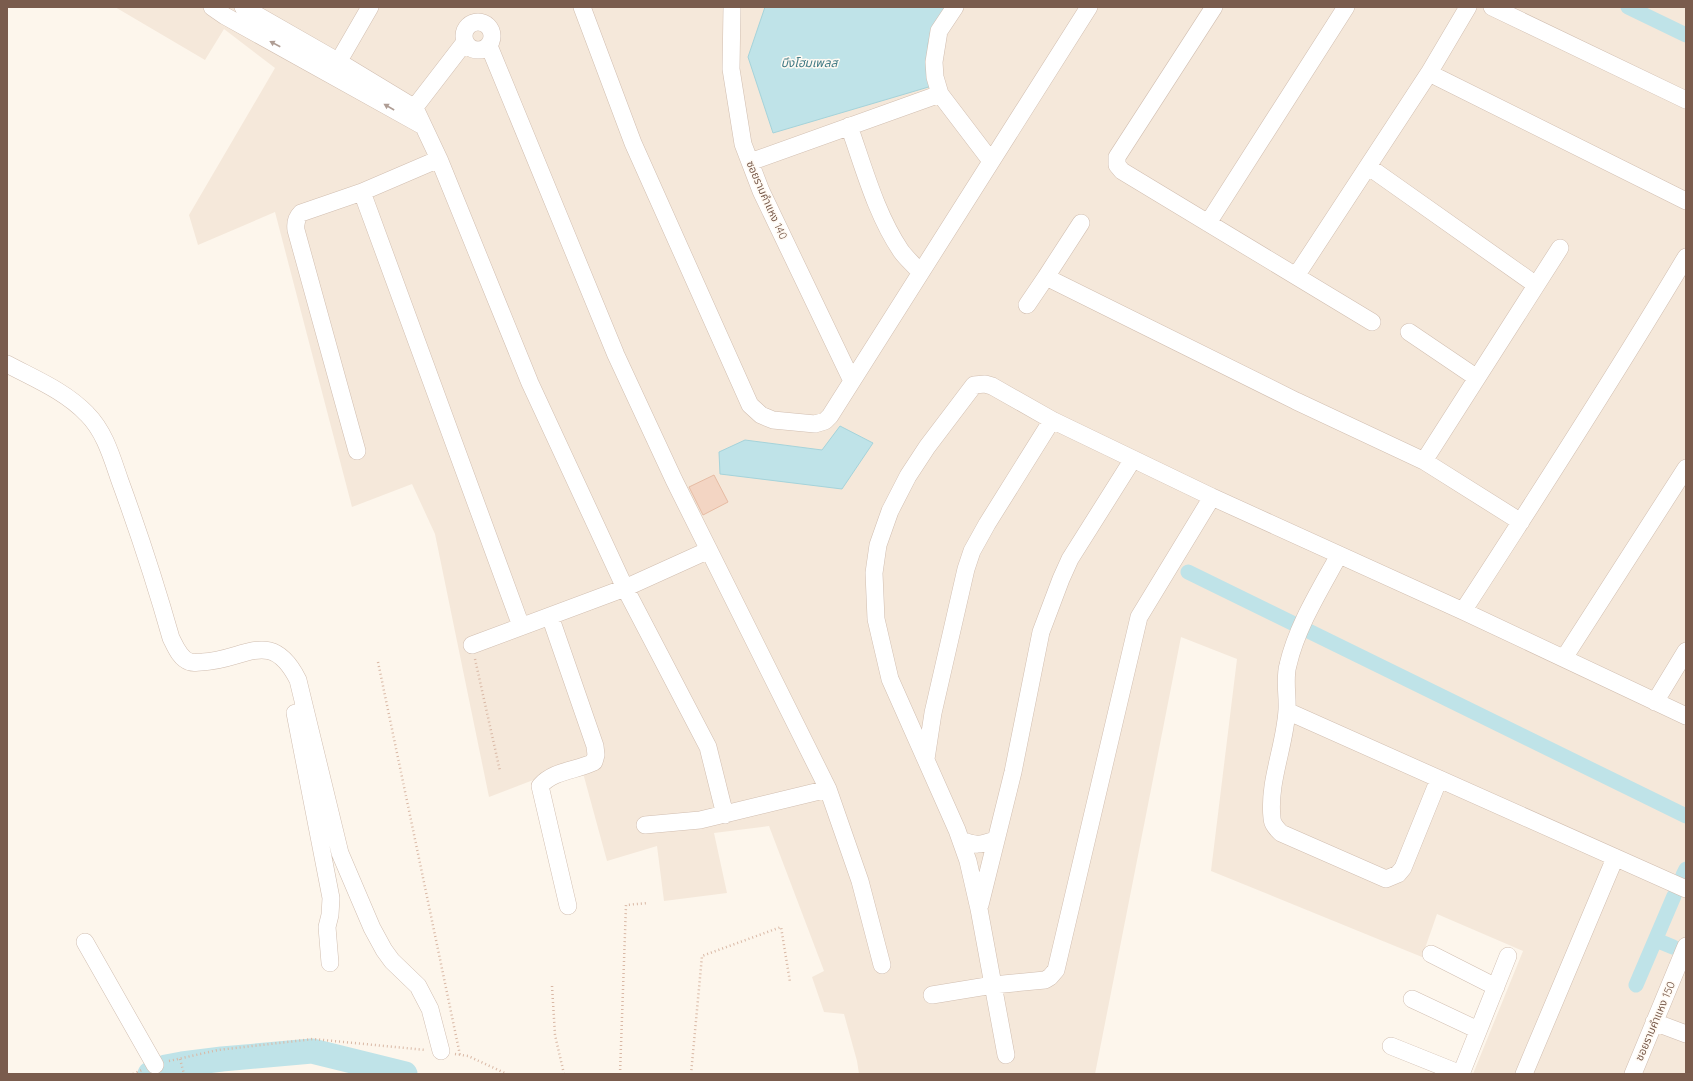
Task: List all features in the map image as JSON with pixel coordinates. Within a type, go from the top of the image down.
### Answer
[{"type":"street","points":[[212,7],[248,13],[335,68],[411,113],[423,126],[439,159],[530,383],[625,588],[708,747],[725,815]]},
{"type":"street","points":[[335,68],[370,7]]},
{"type":"street","points":[[582,7],[633,143],[750,405],[761,415],[773,420],[815,424],[825,421],[830,416],[1088,7]]},
{"type":"street","name":"ซอยรามคำแหง 140","points":[[732,7],[731,69],[743,144],[761,191],[852,381]]},
{"type":"street","points":[[955,7],[939,31],[934,62],[935,76],[940,94],[991,162]]},
{"type":"street","points":[[1214,7],[1117,157],[1117,165],[1122,171],[1372,322]]},
{"type":"street","points":[[1208,223],[1346,7]]},
{"type":"street","points":[[1296,276],[1369,167],[1429,73],[1468,7]]},
{"type":"street","points":[[1492,7],[1686,100]]},
{"type":"street","points":[[480,14],[490,28],[493,37],[489,46],[485,49],[476,51],[471,49],[465,42],[464,37],[467,27],[480,14]]},
{"type":"street","points":[[411,113],[465,42]]},
{"type":"street","points":[[489,46],[616,355],[674,480],[828,789],[860,881],[882,965]]},
{"type":"street","points":[[1429,73],[1686,201]]},
{"type":"street","points":[[750,162],[940,94]]},
{"type":"street","points":[[849,126],[871,190],[885,223],[902,252],[920,272]]},
{"type":"street","points":[[357,452],[296,230],[297,217],[302,213],[362,192],[439,159]]},
{"type":"street","points":[[1369,167],[1536,285]]},
{"type":"street","points":[[362,192],[521,626]]},
{"type":"street","points":[[1027,305],[1080,223]]},
{"type":"street","points":[[1424,461],[1560,248]]},
{"type":"street","points":[[1463,611],[1521,522],[1686,257]]},
{"type":"street","points":[[1046,277],[1296,401],[1424,461],[1521,522]]},
{"type":"street","points":[[1409,332],[1477,378]]},
{"type":"street","points":[[7,364],[69,397],[88,414],[98,427],[109,450],[136,524],[171,638],[177,651],[183,658],[189,662],[211,662],[257,649],[269,650],[280,654],[287,661],[298,680],[331,898],[330,915],[327,927],[330,963]]},
{"type":"street","points":[[1006,1055],[979,909],[968,861],[961,840],[890,679],[876,619],[874,573],[878,545],[890,511],[908,476],[927,447],[974,385],[985,384],[992,386],[1052,420],[1212,497],[1463,611],[1686,716]]},
{"type":"street","points":[[926,759],[933,713],[966,569],[972,551],[987,524],[1052,420]]},
{"type":"street","points":[[979,909],[1013,772],[1041,632],[1070,559],[1133,459]]},
{"type":"street","points":[[1564,658],[1686,468]]},
{"type":"street","points":[[932,995],[993,985],[1045,980],[1056,970],[1139,617],[1212,497]]},
{"type":"street","points":[[472,645],[625,588],[710,550]]},
{"type":"street","points":[[1340,555],[1297,636],[1287,666],[1287,711],[1273,786],[1272,819],[1275,827],[1281,833],[1386,879],[1392,878],[1403,868],[1439,779]]},
{"type":"street","points":[[550,616],[595,746],[596,755],[594,762],[554,775],[546,779],[540,786],[568,906]]},
{"type":"street","points":[[1655,702],[1686,651]]},
{"type":"street","points":[[1287,711],[1686,889]]},
{"type":"street","points":[[312,765],[340,853],[351,880],[384,950],[392,961],[418,986],[430,1009],[441,1051]]},
{"type":"street","points":[[645,825],[700,820],[828,789]]},
{"type":"street","points":[[961,840],[972,845],[981,845],[995,840]]},
{"type":"street","points":[[1524,1074],[1615,858]]},
{"type":"street","points":[[86,942],[155,1065]]},
{"type":"street","name":"ซอยรามคำแหง 150","points":[[1633,1074],[1686,946]]},
{"type":"street","points":[[1431,954],[1496,987]]},
{"type":"street","points":[[1391,1046],[1461,1074],[1508,956]]},
{"type":"street","points":[[1412,999],[1478,1030]]},
{"type":"street","points":[[1654,1022],[1686,1034]]},
{"type":"path","points":[[472,645],[500,771]]},
{"type":"path","points":[[378,662],[460,1055]]},
{"type":"path","points":[[620,1074],[626,905],[648,903]]},
{"type":"path","points":[[692,1074],[702,956],[781,927],[790,982]]},
{"type":"path","points":[[552,986],[555,1035],[564,1074]]},
{"type":"path","points":[[133,1074],[155,1065],[218,1050],[313,1039],[441,1051],[468,1056],[507,1074]]},
{"type":"path","points":[[180,1059],[184,1074]]},
{"type":"shaded area","points":[[115,7],[1686,7],[1686,1074],[1473,1074],[1523,951],[1437,914],[1422,957],[1211,871],[1237,659],[1181,637],[1095,1074],[859,1074],[857,1061],[844,1014],[824,1012],[812,977],[824,971],[769,826],[714,833],[727,893],[664,901],[657,846],[607,861],[580,762],[489,797],[435,534],[412,484],[352,507],[275,212],[198,245],[189,215],[275,68],[224,29],[205,60]]},
{"type":"water","name":"บึงโฮมเพลส","points":[[765,7],[948,7],[928,43],[932,86],[773,133],[748,57]]},
{"type":"water","points":[[840,426],[873,443],[842,489],[720,474],[719,452],[745,440],[822,450]]},
{"type":"building","points":[[714,475],[728,502],[703,515],[689,487]]},
{"type":"waterway","points":[[1628,7],[1686,35]]},
{"type":"waterway","points":[[1188,572],[1686,816]]},
{"type":"waterway","points":[[1683,875],[1686,869]]},
{"type":"waterway","points":[[1636,985],[1674,896]]},
{"type":"waterway","points":[[1656,940],[1673,947]]},
{"type":"waterway","points":[[150,1074],[166,1067],[182,1064],[312,1051],[405,1074]]}]
